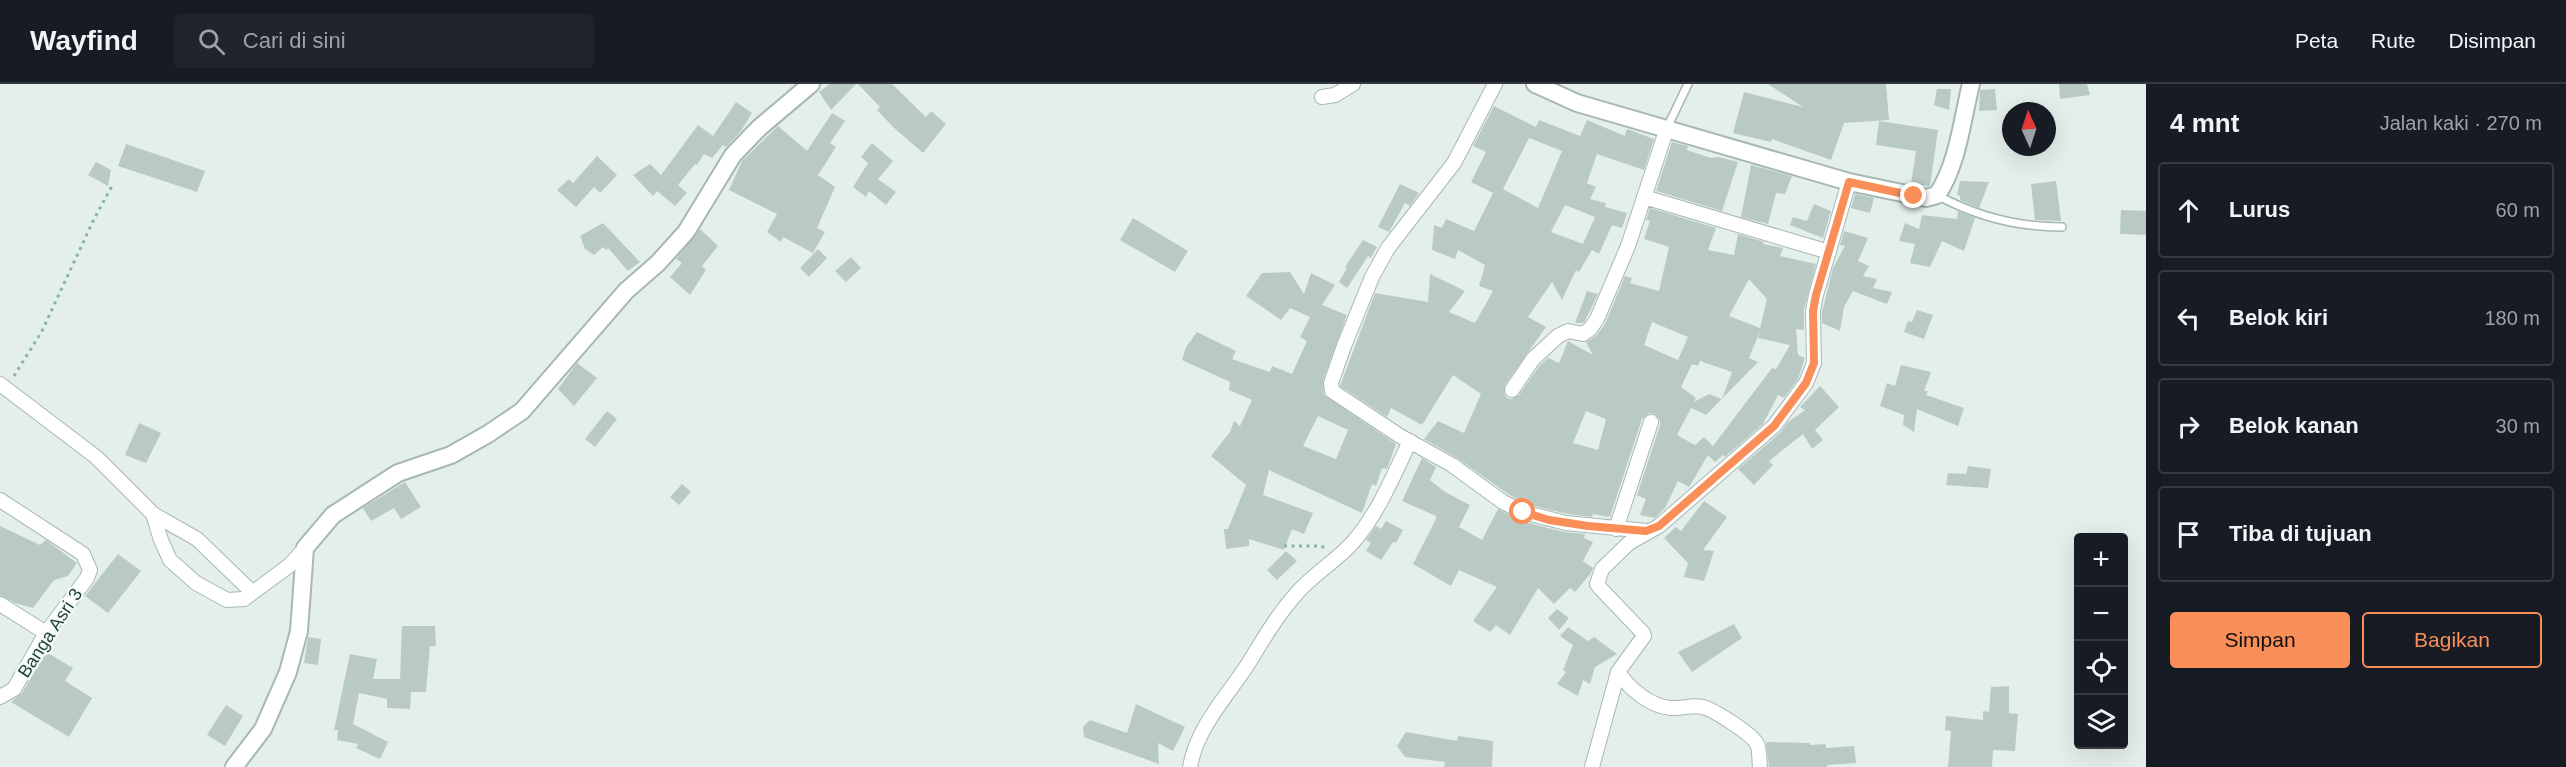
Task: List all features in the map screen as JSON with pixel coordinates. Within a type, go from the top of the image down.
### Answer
[{"type":"street","points":[[153,514],[170,560],[196,583],[227,600],[244,599],[290,565],[333,515],[360,496],[398,473],[451,455],[522,411],[626,291],[658,263],[686,232],[733,155],[759,128],[811,84]]},
{"type":"street","points":[[1322,97],[1335,95],[1353,84]]},
{"type":"street","points":[[1495,84],[1454,163],[1388,248],[1372,277],[1331,383],[1334,393],[1452,465],[1503,502],[1523,512],[1549,520],[1646,531]]},
{"type":"street","points":[[1535,84],[1577,103],[1849,182],[1926,198],[1937,195],[1953,155],[1971,84]]},
{"type":"street","points":[[1512,390],[1533,359],[1558,336],[1568,331],[1583,334],[1590,329],[1628,246],[1667,128]]},
{"type":"street","points":[[1592,767],[1618,672],[1642,640],[1643,634],[1600,588],[1597,579],[1609,562],[1629,543],[1646,531],[1659,526],[1774,426],[1806,383],[1814,363],[1813,311],[1849,182]]},
{"type":"street","points":[[1644,197],[1829,252]]},
{"type":"street","points":[[3,386],[96,457],[153,514],[197,539],[252,592]]},
{"type":"street","points":[[1616,529],[1651,422]]},
{"type":"street","points":[[1190,767],[1193,749],[1199,735],[1248,664],[1269,628],[1320,570],[1342,553],[1364,529],[1387,489],[1410,441]]},
{"type":"street","name":"Banga Asri 3","points":[[0,500],[83,554],[89,563],[90,570],[87,578],[46,633],[14,689],[0,697]]},
{"type":"street","points":[[234,767],[263,729],[288,672],[299,631],[305,548]]},
{"type":"street","points":[[0,604],[46,633]]},
{"type":"street","points":[[1618,672],[1628,686],[1640,696],[1670,708],[1700,706],[1719,714],[1753,738],[1758,746],[1760,767]]},
{"type":"lane","points":[[1667,128],[1688,84]]},
{"type":"lane","points":[[1937,195],[1991,219],[2036,227],[2062,227]]},
{"type":"path","points":[[3,386],[42,331],[80,248],[112,186]]},
{"type":"path","points":[[1284,546],[1320,546],[1342,553]]},
{"type":"building","points":[[830,84],[856,84],[831,110],[819,92]]},
{"type":"building","points":[[858,84],[892,84],[926,117],[931,111],[946,124],[923,153],[893,127],[877,110],[880,107]]},
{"type":"building","points":[[1768,84],[1886,84],[1889,120],[1844,123],[1831,160],[1772,139],[1771,142],[1733,133],[1744,92],[1803,107]]},
{"type":"building","points":[[2059,84],[2087,84],[2090,95],[2060,99]]},
{"type":"building","points":[[1937,89],[1951,89],[1949,110],[1934,105]]},
{"type":"building","points":[[1995,89],[1997,110],[1979,111],[1980,90]]},
{"type":"building","points":[[736,102],[752,113],[741,131],[726,147],[723,145],[712,158],[704,154],[697,165],[695,164],[678,185],[687,193],[675,206],[657,191],[653,196],[633,175],[650,164],[661,175],[698,125],[713,136]]},
{"type":"building","points":[[1494,106],[1536,127],[1539,120],[1580,136],[1587,120],[1625,136],[1627,129],[1654,139],[1644,170],[1597,154],[1587,183],[1596,187],[1590,199],[1606,203],[1605,207],[1627,213],[1622,228],[1612,225],[1599,254],[1592,250],[1579,272],[1576,270],[1562,300],[1552,282],[1528,317],[1546,327],[1505,385],[1504,393],[1507,398],[1512,399],[1519,395],[1540,365],[1548,358],[1559,363],[1568,341],[1593,355],[1586,342],[1596,336],[1605,324],[1625,276],[1632,278],[1630,283],[1659,291],[1669,247],[1644,239],[1650,221],[1646,220],[1650,208],[1716,228],[1708,250],[1734,255],[1738,234],[1764,242],[1763,244],[1783,248],[1780,256],[1816,264],[1804,309],[1804,330],[1796,329],[1798,355],[1805,358],[1798,379],[1784,398],[1778,395],[1763,424],[1725,457],[1723,455],[1715,462],[1708,455],[1689,487],[1678,481],[1665,508],[1655,518],[1640,515],[1646,499],[1637,495],[1660,425],[1660,420],[1654,414],[1649,413],[1642,419],[1610,517],[1593,514],[1592,517],[1526,504],[1424,439],[1438,421],[1464,433],[1481,394],[1453,375],[1422,425],[1391,408],[1387,417],[1340,386],[1375,293],[1428,302],[1430,274],[1465,291],[1449,312],[1475,323],[1493,291],[1479,286],[1485,265],[1458,250],[1455,259],[1432,250],[1434,225],[1442,228],[1446,219],[1474,231],[1493,193],[1471,182],[1486,152],[1473,146]],"holes":[[[1529,138],[1562,151],[1538,208],[1503,189]],[[1565,205],[1595,217],[1583,244],[1551,232]],[[1749,279],[1767,299],[1760,328],[1729,316]],[[1652,322],[1688,337],[1678,360],[1644,345]],[[1760,331],[1758,338],[1790,345],[1776,369],[1772,368],[1713,446],[1704,437],[1695,445],[1677,435],[1691,408],[1706,415],[1758,362],[1749,358]],[[1700,361],[1732,372],[1722,399],[1709,394],[1694,402],[1696,398],[1681,387],[1692,364],[1698,366]],[[1586,411],[1606,419],[1598,450],[1573,443]]]},
{"type":"building","points":[[832,113],[845,121],[830,143],[836,147],[818,175],[835,187],[817,228],[825,232],[813,253],[783,237],[781,242],[767,232],[777,214],[729,190],[742,161],[778,126],[807,151]]},
{"type":"building","points":[[1879,121],[1938,130],[1930,186],[1911,184],[1916,151],[1876,145]]},
{"type":"building","points":[[1672,142],[1688,146],[1687,150],[1711,158],[1719,157],[1738,162],[1722,211],[1656,191]]},
{"type":"building","points":[[872,143],[893,161],[878,179],[896,192],[886,205],[869,191],[866,197],[853,187],[868,163],[861,157]]},
{"type":"building","points":[[126,144],[205,171],[197,192],[118,166]]},
{"type":"building","points":[[597,156],[617,175],[600,193],[594,187],[576,207],[557,190],[569,179],[573,183]]},
{"type":"building","points":[[96,162],[111,170],[108,186],[88,175]]},
{"type":"building","points":[[1751,165],[1792,176],[1785,194],[1776,193],[1768,224],[1741,217]]},
{"type":"building","points":[[1960,181],[1989,182],[1979,208],[1960,200],[1960,196],[1957,195]]},
{"type":"building","points":[[2056,181],[2061,221],[2035,220],[2031,184]]},
{"type":"building","points":[[1400,184],[1419,193],[1410,206],[1405,203],[1389,232],[1378,227]]},
{"type":"building","points":[[1855,194],[1874,198],[1870,213],[1851,208]]},
{"type":"building","points":[[1814,204],[1831,211],[1823,238],[1790,225],[1793,217],[1807,221]]},
{"type":"building","points":[[2121,210],[2146,211],[2146,235],[2120,234]]},
{"type":"building","points":[[1958,211],[1975,218],[1964,251],[1942,241],[1930,267],[1910,263],[1915,244],[1899,241],[1905,223],[1919,229],[1922,215],[1957,219]]},
{"type":"building","points":[[1133,218],[1188,251],[1175,272],[1120,240]]},
{"type":"building","points":[[603,223],[640,262],[628,271],[608,248],[606,250],[603,247],[594,255],[585,249],[580,236]]},
{"type":"building","points":[[700,229],[718,246],[702,266],[706,270],[690,295],[670,277],[682,263],[676,259]]},
{"type":"building","points":[[1844,231],[1868,238],[1858,261],[1869,266],[1863,276],[1877,279],[1873,288],[1892,292],[1887,304],[1853,291],[1844,307],[1840,331],[1822,323],[1822,312],[1833,268],[1845,246],[1840,245]]},
{"type":"building","points":[[1363,240],[1377,247],[1371,258],[1368,256],[1347,288],[1339,282],[1347,268],[1345,267]]},
{"type":"building","points":[[818,249],[827,258],[809,277],[800,268]]},
{"type":"building","points":[[851,257],[861,268],[846,282],[835,271]]},
{"type":"building","points":[[1290,272],[1304,294],[1311,273],[1335,285],[1322,305],[1347,315],[1323,380],[1324,395],[1396,444],[1387,469],[1382,468],[1376,486],[1372,484],[1362,513],[1269,470],[1263,495],[1313,513],[1304,534],[1292,529],[1284,550],[1249,539],[1249,546],[1226,549],[1224,529],[1228,529],[1246,485],[1211,456],[1230,432],[1234,421],[1240,426],[1252,400],[1229,390],[1230,382],[1182,360],[1186,347],[1197,332],[1236,351],[1232,359],[1270,372],[1272,366],[1292,374],[1307,341],[1300,337],[1310,317],[1290,308],[1281,320],[1246,296],[1262,273]],"holes":[[[1318,416],[1348,430],[1336,459],[1303,446]]]},
{"type":"building","points":[[1587,291],[1598,294],[1584,323],[1575,323]]},
{"type":"building","points":[[1917,310],[1933,315],[1924,339],[1904,332],[1908,321],[1912,322]]},
{"type":"building","points":[[577,363],[597,378],[574,406],[558,389]]},
{"type":"building","points":[[1901,365],[1931,372],[1924,391],[1928,391],[1926,395],[1964,408],[1958,426],[1917,409],[1914,432],[1903,425],[1904,415],[1880,406],[1887,383],[1895,386]]},
{"type":"building","points":[[1820,386],[1839,407],[1815,430],[1823,440],[1812,449],[1803,434],[1769,461],[1773,465],[1754,485],[1738,469],[1780,433],[1787,423],[1805,410],[1800,407]]},
{"type":"building","points":[[607,411],[617,419],[595,447],[585,439]]},
{"type":"building","points":[[139,423],[161,433],[146,463],[125,455]]},
{"type":"building","points":[[1422,458],[1436,467],[1430,480],[1445,492],[1470,505],[1459,527],[1482,540],[1498,509],[1521,521],[1564,532],[1585,534],[1584,538],[1593,542],[1583,561],[1593,568],[1591,573],[1575,592],[1570,588],[1554,604],[1538,588],[1510,635],[1496,625],[1490,632],[1473,621],[1497,587],[1459,570],[1451,586],[1413,564],[1436,519],[1436,516],[1402,501]]},
{"type":"building","points":[[1968,466],[1991,469],[1988,488],[1946,485],[1948,473],[1966,474]]},
{"type":"building","points":[[405,482],[421,507],[401,519],[394,508],[371,521],[363,508]]},
{"type":"building","points":[[682,484],[691,492],[679,505],[670,497]]},
{"type":"building","points":[[1704,501],[1727,517],[1703,550],[1714,551],[1704,581],[1684,577],[1688,563],[1664,538],[1676,527],[1681,531]]},
{"type":"building","points":[[1386,521],[1403,530],[1396,543],[1393,542],[1381,560],[1366,551],[1371,543],[1366,540],[1376,526],[1381,529]]},
{"type":"building","points":[[0,526],[40,545],[46,540],[77,563],[68,576],[54,580],[33,608],[15,603],[0,595]]},
{"type":"building","points":[[1286,551],[1297,561],[1277,580],[1267,570]]},
{"type":"building","points":[[118,554],[141,571],[108,613],[85,596]]},
{"type":"building","points":[[1557,609],[1569,618],[1559,630],[1548,618]]},
{"type":"building","points":[[1734,624],[1742,638],[1692,672],[1678,652]]},
{"type":"building","points":[[402,626],[435,626],[436,646],[430,646],[426,692],[411,692],[410,709],[387,708],[387,699],[359,693],[353,724],[388,742],[380,759],[356,748],[358,744],[337,740],[338,730],[334,730],[350,654],[377,659],[373,679],[400,679]]},
{"type":"building","points":[[1568,627],[1588,641],[1594,637],[1617,654],[1595,667],[1590,684],[1583,680],[1578,696],[1557,684],[1566,672],[1563,670],[1573,645],[1560,636]]},
{"type":"building","points":[[308,637],[321,639],[318,665],[304,663]]},
{"type":"building","points":[[46,652],[73,668],[65,681],[92,698],[69,737],[11,702],[22,693]]},
{"type":"building","points":[[2009,686],[2009,713],[2018,714],[2015,751],[1993,750],[1992,767],[1948,767],[1951,731],[1945,730],[1946,716],[1983,720],[1983,711],[1989,712],[1991,687]]},
{"type":"building","points":[[1136,704],[1185,727],[1173,751],[1158,743],[1159,764],[1084,737],[1083,727],[1090,720],[1127,733]]},
{"type":"building","points":[[226,705],[243,716],[225,746],[207,735]]},
{"type":"building","points":[[1406,732],[1457,741],[1458,736],[1493,741],[1492,767],[1444,767],[1445,762],[1405,757],[1397,746]]},
{"type":"building","points":[[1766,742],[1826,744],[1826,748],[1854,746],[1856,763],[1827,765],[1827,767],[1769,767]]},
{"type":"route","points":[[1523,512],[1549,520],[1588,526],[1646,531],[1659,526],[1774,426],[1806,383],[1814,363],[1813,311],[1816,295],[1849,182],[1914,196]]}]
